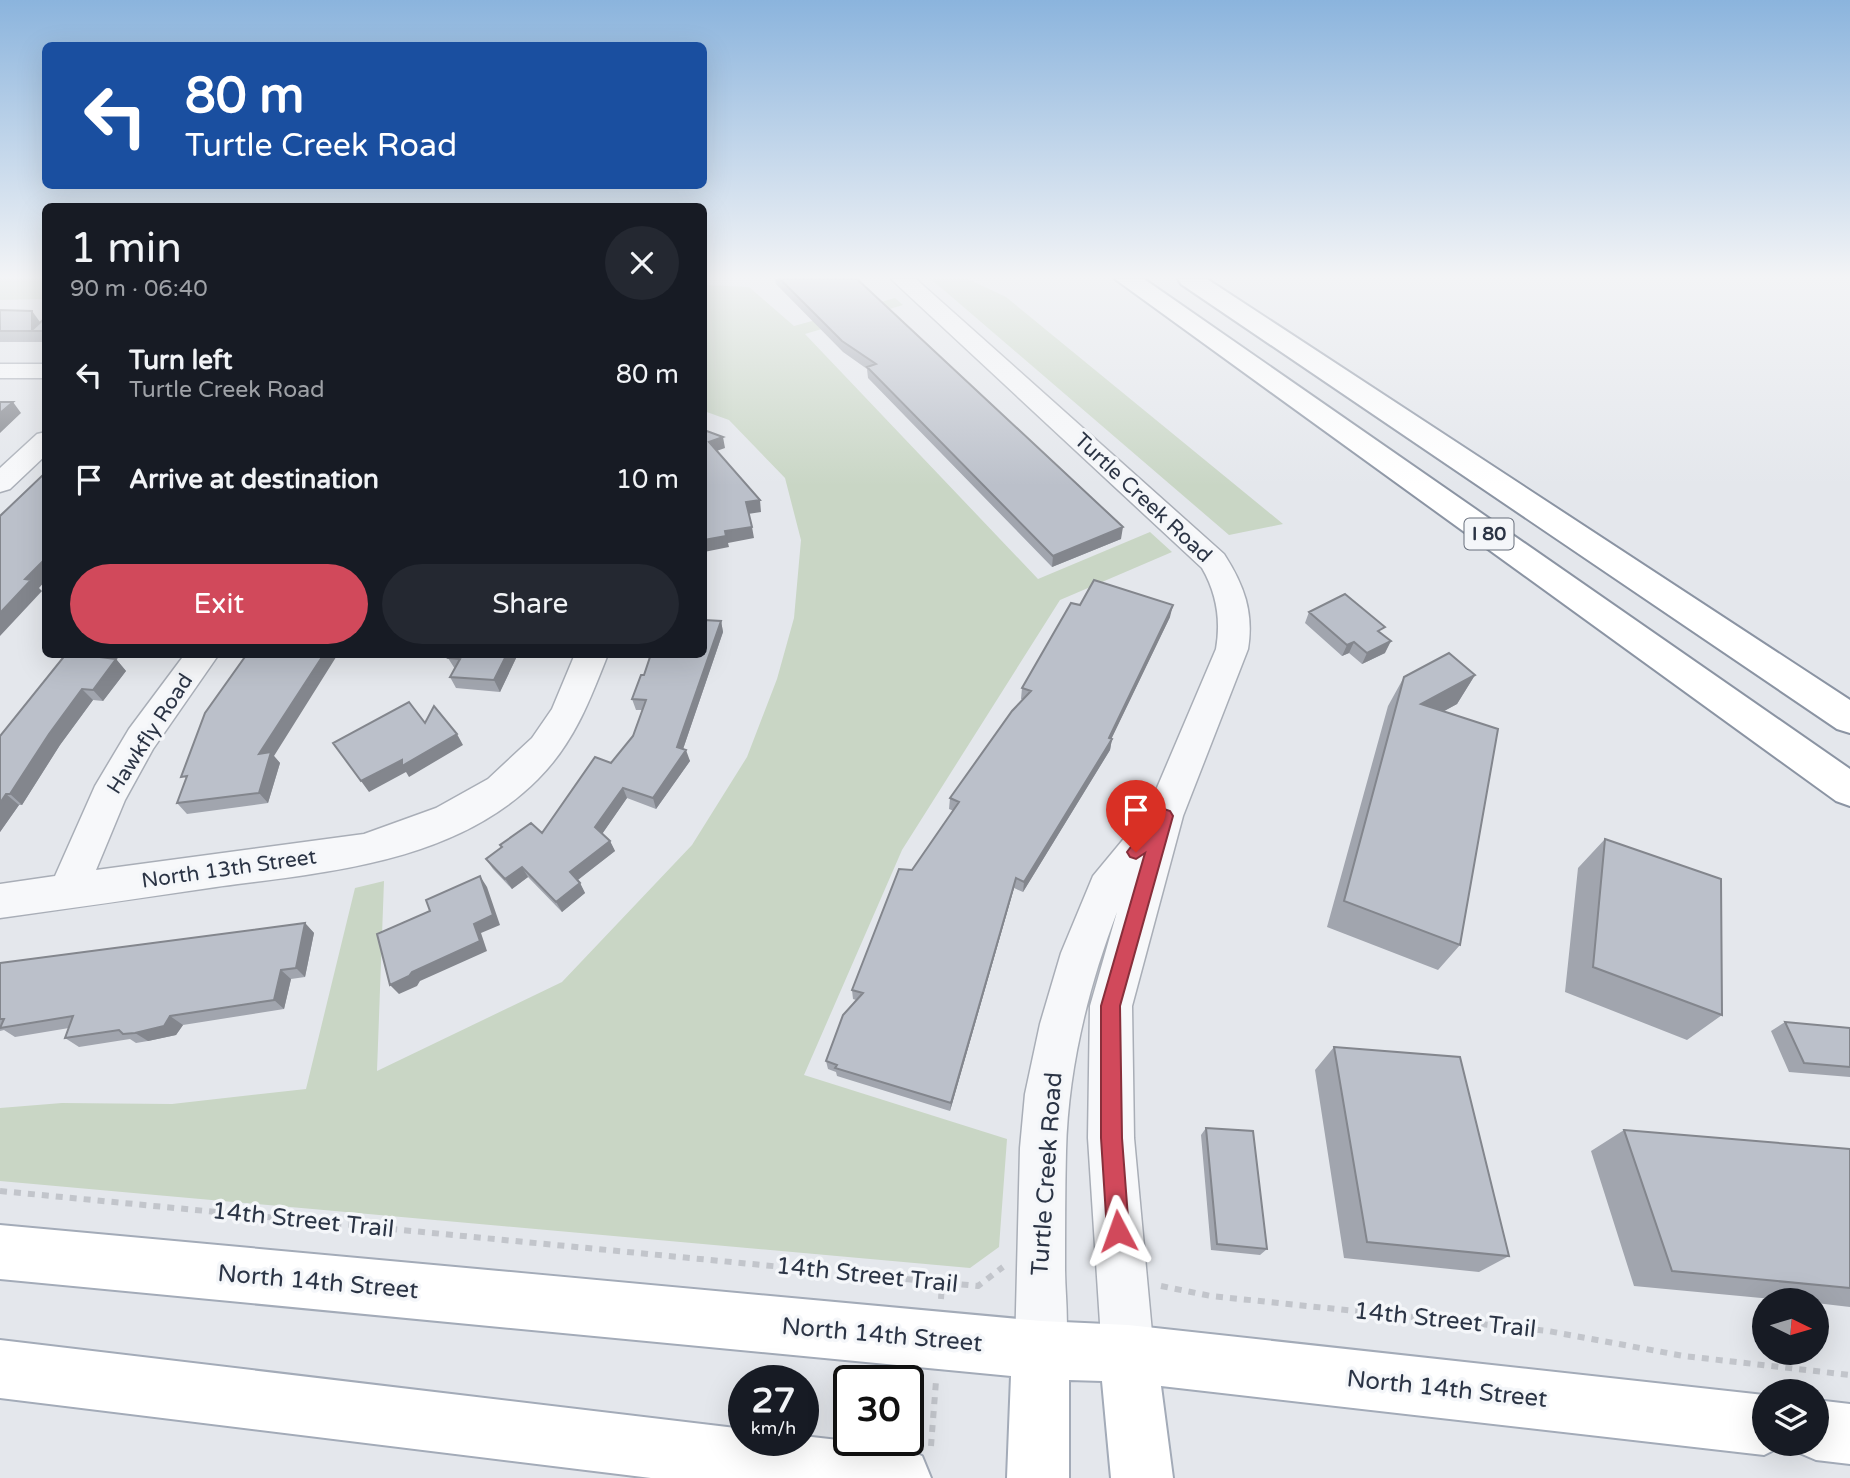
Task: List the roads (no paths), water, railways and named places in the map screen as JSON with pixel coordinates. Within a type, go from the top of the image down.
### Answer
[{"type":"main road","points":[[1207,348],[1408,477]]},
{"type":"main road","name":"I 80","points":[[1225,348],[1850,790]]},
{"type":"main road","name":"I 80","points":[[1294,348],[1850,719]]},
{"type":"main road","name":"North 14th Street","points":[[0,1252],[1041,1350],[1128,1354],[1752,1423]]},
{"type":"main road","points":[[1038,1478],[1041,1350]]},
{"type":"main road","points":[[1128,1354],[1142,1478]]},
{"type":"main road","points":[[0,1369],[900,1478]]},
{"type":"main road","points":[[1829,1432],[1850,1434]]},
{"type":"street","name":"Turtle Creek Road","points":[[979,348],[1213,561],[1225,579],[1236,613],[1231,649],[1164,816],[1111,1006],[1111,1138],[1128,1354]]},
{"type":"street","points":[[0,371],[42,371]]},
{"type":"street","points":[[0,483],[42,444]]},
{"type":"street","name":"Hawkfly Road","points":[[68,892],[115,785],[141,739],[200,658]]},
{"type":"street","name":"North 13th Street","points":[[0,901],[364,849],[404,839],[474,808],[510,783],[540,754],[563,723],[590,658]]},
{"type":"street","name":"Turtle Creek Road","points":[[1041,1350],[1040,1270],[1047,1094],[1061,1024],[1081,953],[1107,888],[1164,816]]}]
